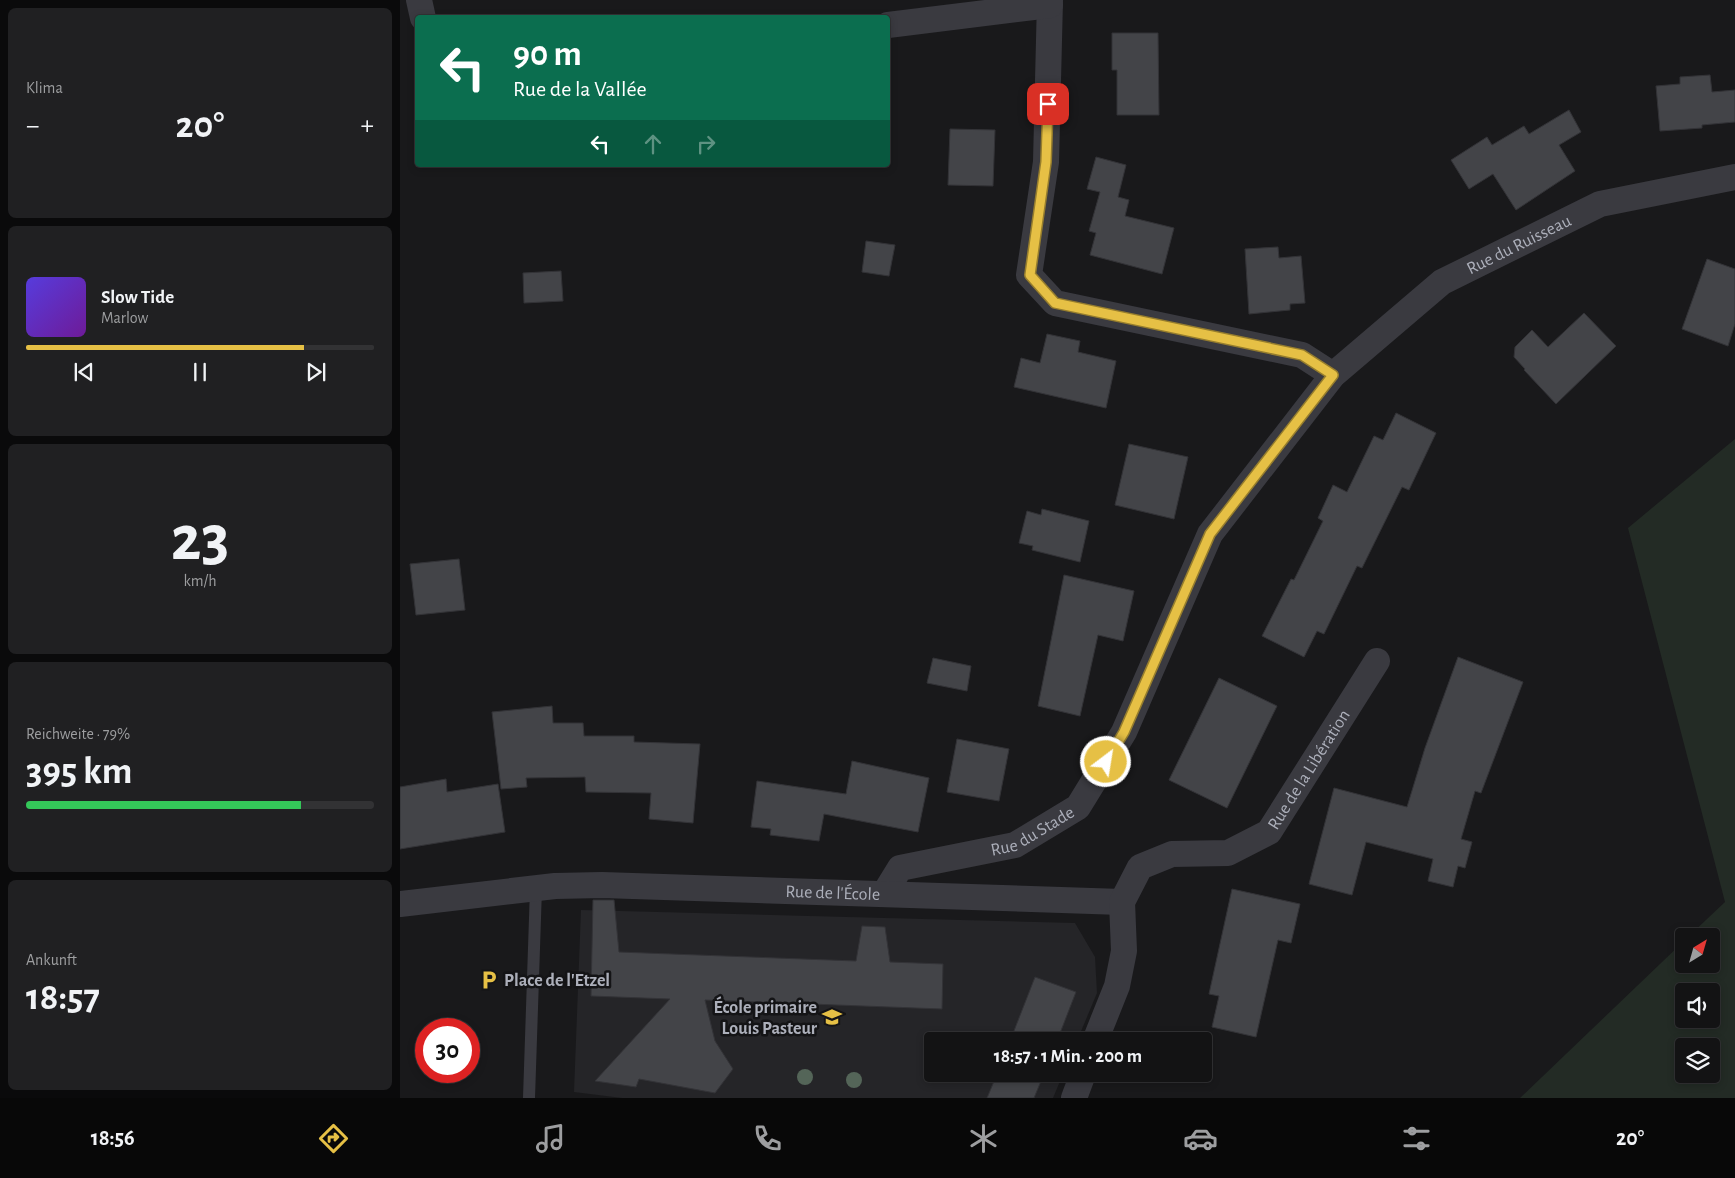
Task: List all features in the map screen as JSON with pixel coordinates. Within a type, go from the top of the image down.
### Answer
[{"type":"street","points":[[419,0],[422,15]]},
{"type":"street","points":[[890,25],[1050,3],[1046,162],[1030,275],[1055,303],[1302,355],[1333,375]]},
{"type":"street","name":"Rue du Ruisseau","points":[[1333,375],[1442,282],[1600,204],[1735,177]]},
{"type":"street","name":"Rue du Stade","points":[[884,894],[900,868],[1015,845],[1078,807],[1124,732],[1210,534],[1333,375]]},
{"type":"street","name":"Rue de la Libération","points":[[1122,902],[1140,867],[1172,854],[1228,853],[1269,832],[1378,661]]},
{"type":"street","name":"Rue de l'École","points":[[400,904],[555,886],[602,885],[1122,902]]},
{"type":"street","points":[[1099,1032],[1117,986],[1124,951],[1122,902]]},
{"type":"street","points":[[1074,1098],[1080,1082]]},
{"type":"lane","points":[[529,1098],[536,888]]},
{"type":"shaded area","points":[[1735,439],[1735,1098],[1520,1098],[1675,950],[1675,973],[1720,973],[1720,928],[1697,928],[1725,902],[1628,528]]},
{"type":"shaded area","name":"École primaire Louis Pasteur","points":[[581,910],[1075,923],[1095,957],[1097,993],[1081,1032],[924,1032],[924,1082],[1060,1082],[1053,1098],[622,1098],[574,1092]]},
{"type":"building","points":[[1112,33],[1158,33],[1159,115],[1117,115],[1117,70],[1112,70]]},
{"type":"building","points":[[1710,75],[1712,92],[1735,90],[1735,122],[1702,125],[1702,128],[1660,131],[1656,86],[1680,84],[1680,77]]},
{"type":"building","points":[[1569,110],[1581,132],[1559,145],[1575,171],[1516,210],[1493,174],[1469,189],[1451,160],[1487,137],[1492,145],[1524,126],[1529,134]]},
{"type":"building","points":[[950,129],[995,130],[993,186],[948,185]]},
{"type":"building","points":[[1096,157],[1126,165],[1118,197],[1129,200],[1125,216],[1174,228],[1162,274],[1090,255],[1096,233],[1089,231],[1100,192],[1087,189]]},
{"type":"building","points":[[866,241],[895,245],[889,276],[862,272]]},
{"type":"building","points":[[1278,247],[1279,258],[1301,256],[1305,303],[1290,304],[1290,310],[1249,314],[1245,249]]},
{"type":"building","points":[[1707,259],[1735,269],[1735,324],[1728,346],[1682,329]]},
{"type":"building","points":[[561,271],[563,301],[524,303],[523,273]]},
{"type":"building","points":[[1584,313],[1616,346],[1556,404],[1514,357],[1515,347],[1532,330],[1548,347]]},
{"type":"building","points":[[1047,334],[1080,341],[1078,352],[1116,361],[1106,408],[1014,387],[1021,358],[1040,363]]},
{"type":"building","points":[[1396,413],[1436,433],[1409,490],[1402,487],[1362,568],[1357,566],[1324,634],[1317,631],[1304,657],[1262,636],[1291,579],[1294,580],[1323,521],[1318,518],[1333,485],[1347,492],[1374,436],[1383,440]]},
{"type":"building","points":[[1129,444],[1188,457],[1174,519],[1115,505]]},
{"type":"building","points":[[1042,509],[1089,521],[1080,562],[1032,550],[1033,546],[1019,543],[1027,511],[1041,515]]},
{"type":"building","points":[[459,559],[465,610],[416,615],[410,564]]},
{"type":"building","points":[[1064,575],[1134,591],[1123,641],[1098,635],[1080,716],[1038,706]]},
{"type":"building","points":[[1458,657],[1523,682],[1481,793],[1475,791],[1461,839],[1472,842],[1465,868],[1458,866],[1453,887],[1428,881],[1433,859],[1366,842],[1352,895],[1309,884],[1334,788],[1407,807],[1425,748]]},
{"type":"building","points":[[933,658],[971,666],[967,691],[927,683]]},
{"type":"building","points":[[1219,678],[1277,706],[1227,808],[1169,780]]},
{"type":"building","points":[[552,706],[553,723],[583,723],[584,736],[634,736],[634,742],[700,744],[693,823],[649,819],[651,793],[586,792],[585,777],[526,778],[527,787],[501,789],[492,712]]},
{"type":"building","points":[[957,739],[1009,749],[999,801],[947,792]]},
{"type":"building","points":[[852,761],[929,778],[918,832],[824,814],[819,841],[770,835],[771,829],[751,827],[757,781],[846,794]]},
{"type":"building","points":[[446,779],[447,792],[498,784],[505,832],[400,849],[400,787]]},
{"type":"building","points":[[1232,889],[1300,904],[1291,943],[1278,940],[1256,1037],[1212,1027],[1219,996],[1209,994]]},
{"type":"building","points":[[593,900],[614,900],[619,952],[856,961],[862,926],[885,927],[890,962],[943,964],[942,1009],[705,1000],[715,1041],[733,1069],[715,1093],[639,1079],[636,1087],[595,1081],[670,999],[591,996]]},
{"type":"building","points":[[1035,977],[1076,992],[1060,1032],[1014,1032]]},
{"type":"building","points":[[994,1082],[1041,1082],[1034,1098],[987,1098]]},
{"type":"place","name":"Place de l'Etzel","points":[[489,980]]},
{"type":"place","name":"École primaire Louis Pasteur","points":[[832,1017]]},
{"type":"route","points":[[1048,104],[1046,162],[1030,275],[1055,303],[1302,355],[1333,375],[1210,534],[1124,732],[1106,762]]}]
